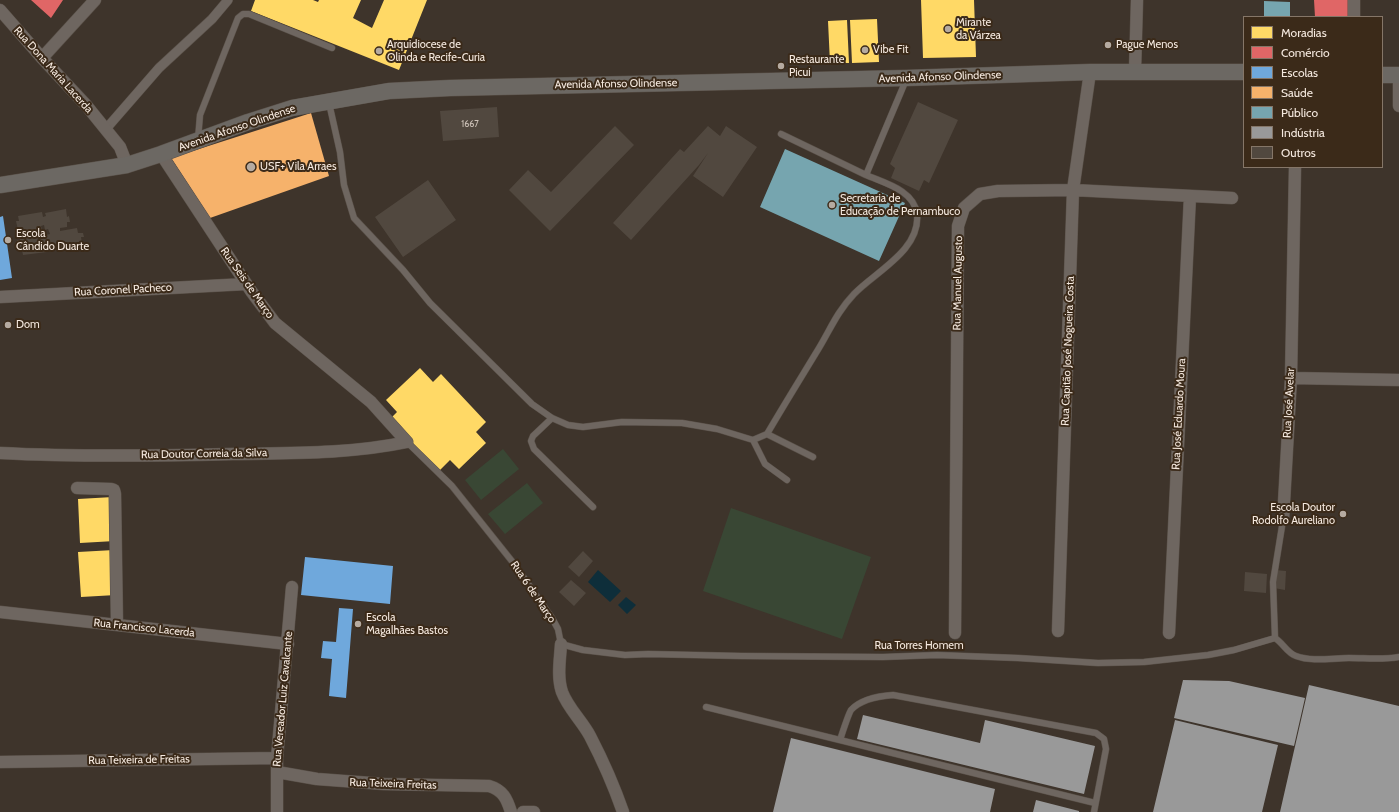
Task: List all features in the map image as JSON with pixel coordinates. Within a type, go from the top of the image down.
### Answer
[{"type":"main road","name":"Avenida Afonso Olindense","points":[[0,185],[127,165],[292,108],[389,91],[450,88],[906,78],[1090,72],[1243,72]]},
{"type":"main road","points":[[1383,75],[1399,75]]},
{"type":"street","points":[[42,58],[95,0]]},
{"type":"street","points":[[105,130],[159,68],[212,19],[228,0]]},
{"type":"street","points":[[1135,72],[1137,0]]},
{"type":"street","points":[[1354,0],[1354,16]]},
{"type":"street","name":"Rua Dona Maria Lacerda","points":[[0,10],[86,105],[120,147],[127,165]]},
{"type":"street","name":"Rua Capitão José Nogueira Costa","points":[[1058,631],[1073,190],[1090,72]]},
{"type":"street","points":[[1399,75],[1399,106]]},
{"type":"street","name":"Rua Seis de Março","points":[[161,154],[246,284],[275,323],[371,402],[407,442]]},
{"type":"street","name":"Rua José Avelar","points":[[1283,520],[1291,378],[1295,168]]},
{"type":"street","name":"Rua Manuel Augusto","points":[[955,633],[958,226],[964,208],[980,194],[998,191],[1073,190],[1232,198]]},
{"type":"street","name":"Rua José Eduardo Moura","points":[[1169,633],[1190,196]]},
{"type":"street","name":"Rua Coronel Pacheco","points":[[0,297],[246,284]]},
{"type":"street","points":[[1291,378],[1399,380]]},
{"type":"street","name":"Rua Doutor Correia da Silva","points":[[0,453],[164,456],[316,453],[367,449],[407,442]]},
{"type":"street","points":[[77,488],[114,490],[117,625]]},
{"type":"street","name":"Rua Vereador Luiz Cavalcante","points":[[277,812],[277,758],[292,587]]},
{"type":"street","name":"Rua Francisco Lacerda","points":[[0,612],[288,644]]},
{"type":"street","name":"Rua 6 de Março","points":[[561,644],[560,680],[563,693],[567,702],[590,736],[613,783],[623,812]]},
{"type":"street","name":"Rua Teixeira de Freitas","points":[[0,762],[277,758]]},
{"type":"street","name":"Rua Teixeira Freitas","points":[[277,772],[317,779],[362,783],[489,786],[501,792],[505,796],[511,812]]},
{"type":"street","points":[[523,812],[534,812]]},
{"type":"lane","points":[[198,140],[200,115],[238,18],[243,14],[249,14],[332,48]]},
{"type":"lane","points":[[866,175],[906,78]]},
{"type":"lane","points":[[329,101],[340,152],[344,185],[354,218],[403,270],[430,302],[532,404],[552,418],[568,425],[583,427],[622,422],[682,423],[717,429],[753,440],[767,434],[843,306],[860,288],[881,272],[910,243],[916,226],[917,213],[914,204],[908,195],[781,134]]},
{"type":"lane","points":[[552,418],[533,436],[531,441],[534,449],[593,507]]},
{"type":"lane","points":[[767,434],[813,457]]},
{"type":"lane","points":[[753,440],[765,464],[787,480]]},
{"type":"lane","name":"Rua 6 de Março","points":[[407,442],[452,486],[515,565],[552,618],[558,629],[561,644]]},
{"type":"lane","name":"Rua José Avelar","points":[[1275,638],[1272,582],[1283,520]]},
{"type":"lane","points":[[1275,638],[1281,642],[1290,654],[1296,657],[1373,659],[1399,657]]},
{"type":"lane","name":"Rua Torres Homem","points":[[561,644],[583,650],[625,655],[883,657],[937,655],[1098,663],[1144,662],[1208,655],[1234,650],[1275,638]]},
{"type":"lane","points":[[840,740],[851,710],[863,702],[878,696],[893,695],[1096,734],[1104,739],[1106,749],[1094,812]]},
{"type":"lane","points":[[706,707],[1096,803]]},
{"type":"green space","points":[[503,449],[519,469],[481,500],[465,480]]},
{"type":"green space","points":[[527,483],[543,503],[505,534],[488,514]]},
{"type":"green space","points":[[731,508],[871,557],[842,639],[703,591]]},
{"type":"water","points":[[598,570],[621,591],[610,602],[588,582]]},
{"type":"water","points":[[626,597],[636,605],[627,614],[618,605]]},
{"type":"building: Moradias","name":"Arquidiocese de Olinda e Recife-Curia","points":[[255,0],[313,0],[318,2],[319,0],[361,0],[353,18],[372,28],[384,0],[427,0],[399,70],[251,11]]},
{"type":"building: Moradias","name":"Mirante da Várzea","points":[[921,0],[974,0],[976,57],[923,58]]},
{"type":"building: Moradias","points":[[877,19],[879,62],[852,63],[850,20]]},
{"type":"building: Moradias","points":[[847,20],[849,63],[830,63],[828,21]]},
{"type":"building: Moradias","points":[[420,368],[433,382],[441,374],[486,422],[476,432],[486,443],[459,469],[450,460],[439,471],[390,419],[397,412],[386,400]]},
{"type":"building: Moradias","points":[[113,497],[115,541],[80,543],[78,499]]},
{"type":"building: Moradias","points":[[114,550],[116,595],[81,597],[78,552]]},
{"type":"building: Comércio","points":[[31,0],[63,0],[51,18]]},
{"type":"building: Comércio","points":[[1314,0],[1348,0],[1348,16],[1315,16]]},
{"type":"building: Escolas","points":[[3,216],[12,278],[0,280],[0,217]]},
{"type":"building: Escolas","points":[[305,557],[393,566],[390,604],[301,595]]},
{"type":"building: Escolas","points":[[339,608],[353,609],[346,698],[329,696],[332,659],[321,658],[323,641],[336,642]]},
{"type":"building: Saúde","name":"USF+ Vila Arraes","points":[[311,113],[329,176],[210,218],[171,158]]},
{"type":"building: Público","points":[[1264,1],[1290,2],[1290,16],[1264,16]]},
{"type":"building: Público","name":"Secretaria de Educação de Pernambuco","points":[[785,149],[905,203],[879,261],[760,207]]},
{"type":"building: Indústria","points":[[1183,680],[1229,681],[1305,698],[1294,746],[1174,718]]},
{"type":"building: Indústria","points":[[1309,685],[1399,706],[1399,812],[1280,812]]},
{"type":"building: Indústria","points":[[863,715],[980,743],[985,720],[1095,746],[1084,794],[857,739]]},
{"type":"building: Indústria","points":[[1175,720],[1278,745],[1262,812],[1153,812]]},
{"type":"building: Indústria","points":[[791,738],[995,789],[990,812],[773,812]]},
{"type":"building: Indústria","points":[[1036,800],[1079,811],[1079,812],[1033,812]]},
{"type":"building: Outros","points":[[918,102],[958,120],[929,183],[924,180],[919,191],[891,178],[895,168],[890,164]]},
{"type":"building: Outros","points":[[497,107],[499,137],[443,141],[440,111]]},
{"type":"building: Outros","points":[[615,126],[634,145],[550,231],[509,190],[528,170],[551,192]]},
{"type":"building: Outros","points":[[708,126],[720,136],[726,126],[757,147],[723,197],[693,176],[708,153],[699,165],[631,240],[613,223],[680,149],[684,152]]},
{"type":"building: Outros","points":[[428,180],[456,220],[403,257],[375,217]]},
{"type":"building: Outros","points":[[66,209],[67,217],[69,216],[70,222],[67,222],[67,227],[60,228],[60,231],[77,228],[78,233],[83,233],[84,237],[81,237],[82,244],[72,246],[71,248],[50,251],[49,247],[46,248],[47,252],[23,255],[22,250],[19,250],[17,240],[20,240],[19,236],[29,235],[29,232],[20,233],[16,221],[19,221],[18,216],[42,212],[43,217],[46,216],[45,213]],"holes":[[[44,225],[45,230],[48,229],[50,234],[46,235],[46,238],[43,238],[43,235],[39,235],[38,230],[42,230],[41,226]]]},
{"type":"building: Outros","points":[[583,551],[593,561],[579,577],[568,567]]},
{"type":"building: Outros","points":[[1275,570],[1286,571],[1285,590],[1274,588]]},
{"type":"building: Outros","points":[[1245,572],[1267,574],[1266,593],[1244,591]]},
{"type":"building: Outros","points":[[571,580],[586,593],[574,606],[559,592]]},
{"type":"place","name":"Mirante da Várzea","points":[[948,29]]},
{"type":"place","name":"Pague Menos","points":[[1108,45]]},
{"type":"place","name":"Vibe Fit","points":[[865,50]]},
{"type":"place","name":"Arquidiocese de Olinda e Recife-Curia","points":[[379,51]]},
{"type":"place","name":"Restaurante Picui","points":[[781,66]]},
{"type":"place","name":"USF+ Vila Arraes","points":[[251,167]]},
{"type":"place","name":"Secretaria de Educação de Pernambuco","points":[[832,205]]},
{"type":"place","name":"Escola Cândido Duarte","points":[[8,240]]},
{"type":"place","name":"Dom","points":[[8,325]]},
{"type":"place","name":"Escola Doutor Rodolfo Aureliano","points":[[1343,514]]},
{"type":"place","name":"Escola Magalhães Bastos","points":[[358,624]]}]
